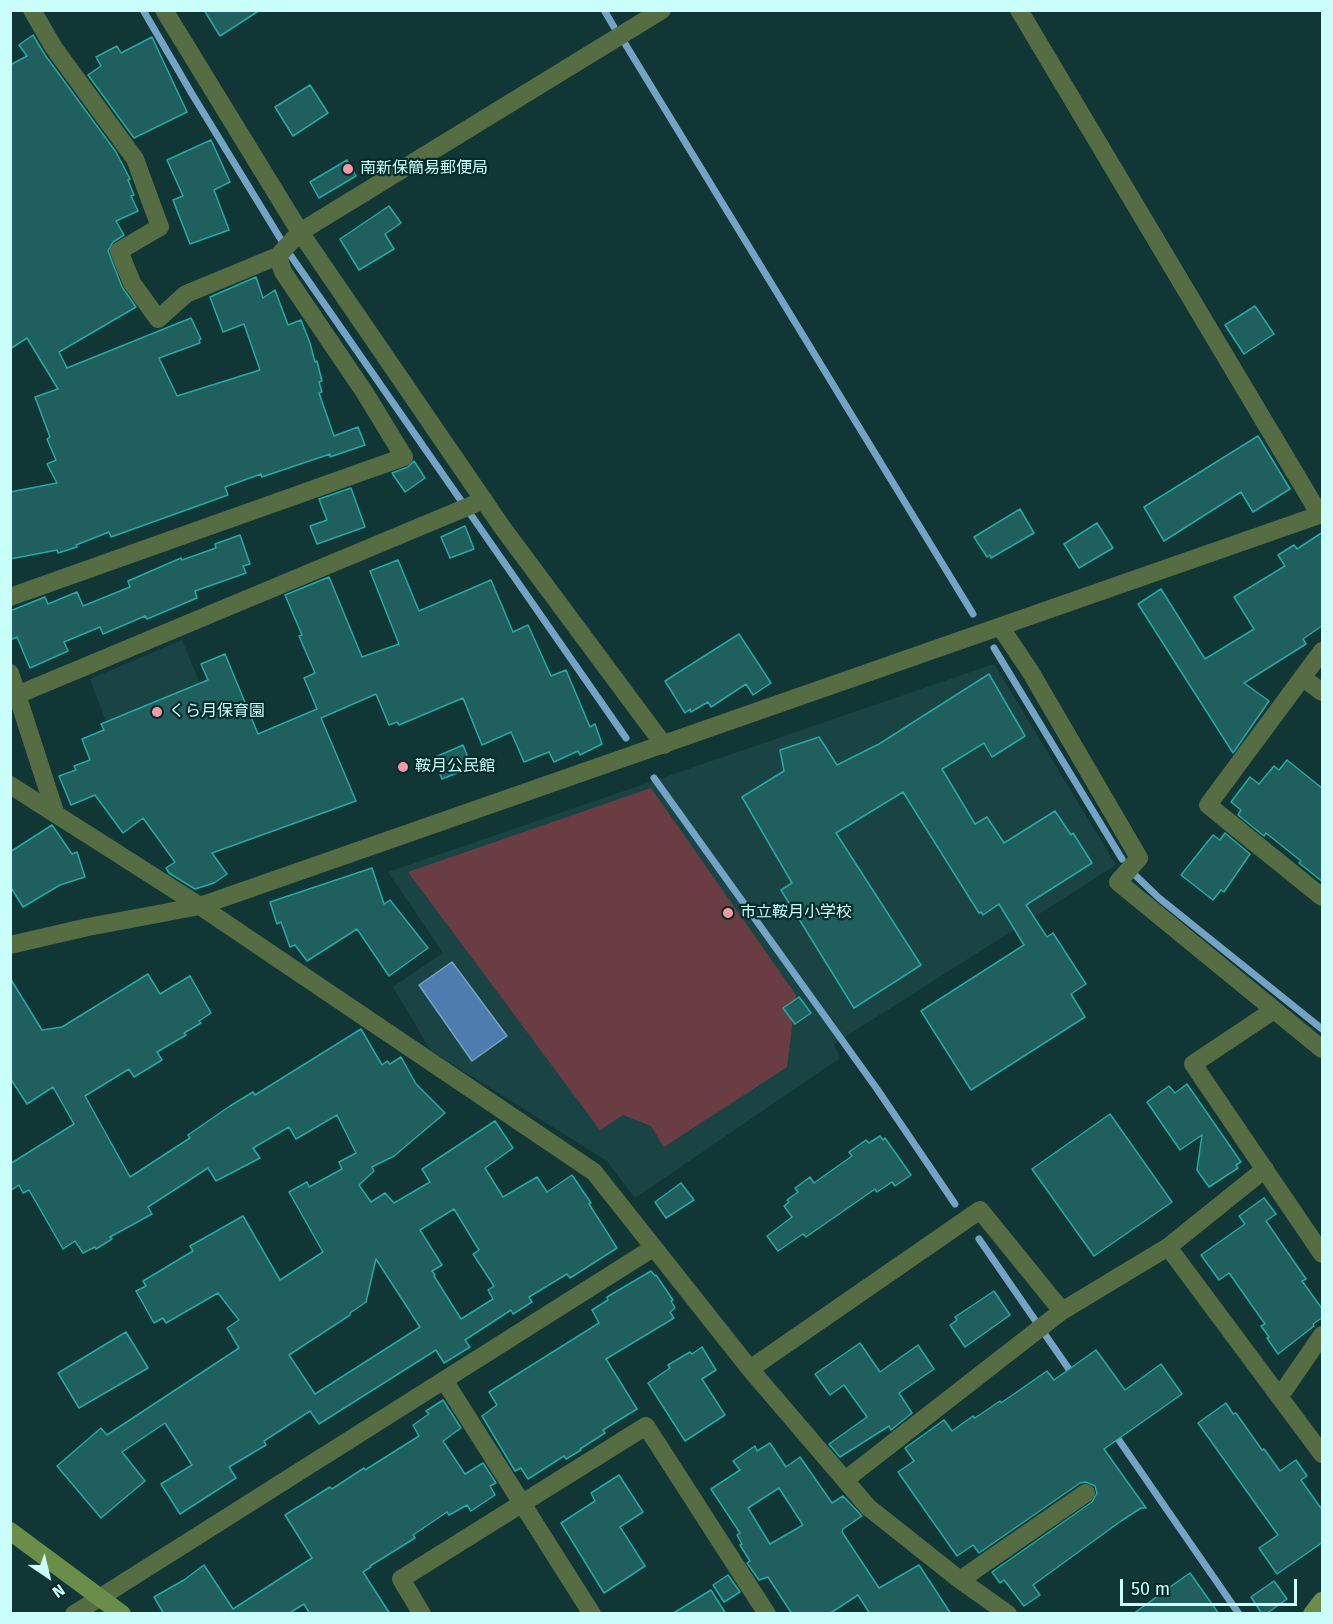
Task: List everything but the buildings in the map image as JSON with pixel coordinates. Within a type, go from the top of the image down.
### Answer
[{"type":"main road","points":[[10,1532],[122,1614]]},
{"type":"main road","points":[[1312,1614],[1323,1601]]},
{"type":"street","points":[[32,10],[54,48],[135,159],[160,228],[119,251],[132,283],[158,319],[186,294],[278,256],[300,232],[662,10]]},
{"type":"street","points":[[164,10],[300,232],[484,500],[664,745]]},
{"type":"street","points":[[10,945],[88,927],[200,906],[1321,514],[1019,10]]},
{"type":"street","points":[[10,597],[404,457],[369,400],[283,272],[278,256]]},
{"type":"street","points":[[17,695],[484,500]]},
{"type":"street","points":[[1000,628],[1030,671],[1139,858],[1118,882],[1323,1049]]},
{"type":"street","points":[[1323,651],[1209,805],[1323,897]]},
{"type":"street","points":[[10,673],[54,812]]},
{"type":"street","points":[[1303,678],[1323,692]]},
{"type":"street","points":[[10,785],[200,906],[594,1172],[750,1369],[868,1507],[960,1580],[985,1609],[1008,1614]]},
{"type":"street","points":[[1274,1010],[1193,1064],[1323,1254]]},
{"type":"street","points":[[845,1480],[1055,1316],[1168,1247],[1265,1169]]},
{"type":"street","points":[[750,1369],[980,1210],[1055,1316]]},
{"type":"street","points":[[1168,1247],[1323,1454]]},
{"type":"street","points":[[75,1614],[653,1248]]},
{"type":"street","points":[[1280,1396],[1323,1335]]},
{"type":"street","points":[[444,1380],[592,1614]]},
{"type":"street","points":[[422,1614],[401,1579],[646,1426],[766,1614]]},
{"type":"street","points":[[960,1580],[1086,1493]]},
{"type":"shaded area","name":"くら月保育園","points":[[182,640],[226,746],[130,785],[90,679]]},
{"type":"shaded area","name":"市立鞍月小学校","points":[[994,664],[1116,865],[834,1044],[840,1058],[635,1198],[607,1161],[431,1051],[393,987],[443,953],[388,872]]},
{"type":"shaded area","points":[[651,788],[796,995],[787,1067],[664,1147],[651,1126],[623,1115],[600,1130],[408,872]]},
{"type":"water","points":[[452,962],[507,1036],[472,1061],[419,985]]},
{"type":"waterway","points":[[143,10],[291,256],[626,738]]},
{"type":"waterway","points":[[604,10],[614,27]]},
{"type":"waterway","points":[[624,42],[973,614]]},
{"type":"waterway","points":[[994,648],[1122,859]]},
{"type":"waterway","points":[[654,778],[877,1089],[955,1204]]},
{"type":"waterway","points":[[1135,875],[1159,898],[1322,1029]]},
{"type":"waterway","points":[[979,1239],[1073,1375]]},
{"type":"waterway","points":[[1114,1433],[1239,1614]]},
{"type":"place","name":"南新保簡易郵便局","points":[[348,169]]},
{"type":"place","name":"くら月保育園","points":[[157,712]]},
{"type":"place","name":"鞍月公民館","points":[[403,767]]},
{"type":"place","name":"市立鞍月小学校","points":[[728,913]]}]
